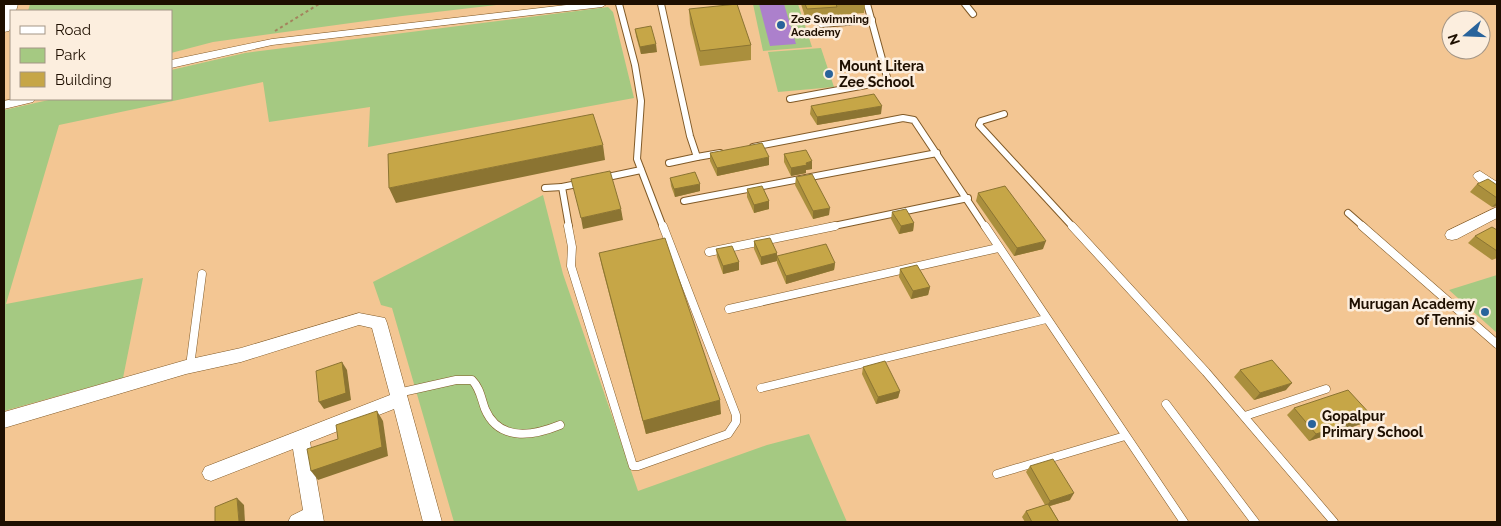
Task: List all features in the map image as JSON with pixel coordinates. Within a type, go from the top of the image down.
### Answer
[{"type":"street","points":[[4,28],[11,4]]},
{"type":"street","points":[[172,64],[272,42],[602,4]]},
{"type":"street","points":[[4,105],[25,100]]},
{"type":"street","points":[[1480,176],[1497,189]]},
{"type":"street","points":[[1452,235],[1497,212]]},
{"type":"street","points":[[4,420],[190,366],[241,355],[359,319],[378,323],[433,522]]},
{"type":"street","points":[[211,473],[399,396]]},
{"type":"street","points":[[300,438],[309,520]]},
{"type":"lane","points":[[562,187],[572,247],[572,266],[633,466],[638,466],[728,434],[736,422],[736,415],[637,159],[641,101],[635,65],[619,4]]},
{"type":"lane","points":[[662,4],[690,136],[697,157]]},
{"type":"lane","points":[[790,99],[888,81],[867,4]]},
{"type":"lane","points":[[965,4],[972,14]]},
{"type":"lane","points":[[821,24],[872,20]]},
{"type":"lane","points":[[1004,114],[981,121],[980,125],[1245,416],[1334,522]]},
{"type":"lane","points":[[744,148],[908,118],[918,124],[968,198],[998,248],[1184,522]]},
{"type":"lane","points":[[669,163],[725,152]]},
{"type":"lane","points":[[684,201],[937,153]]},
{"type":"lane","points":[[595,180],[641,170]]},
{"type":"lane","points":[[545,188],[586,182]]},
{"type":"lane","points":[[709,252],[968,198]]},
{"type":"lane","points":[[1348,213],[1497,344]]},
{"type":"lane","points":[[729,309],[998,248]]},
{"type":"lane","points":[[190,366],[202,274]]},
{"type":"lane","points":[[761,388],[1046,319]]},
{"type":"lane","points":[[399,396],[456,380],[472,380],[478,387],[485,410],[498,426],[519,434],[536,434],[560,425]]},
{"type":"lane","points":[[1245,416],[1326,389]]},
{"type":"lane","points":[[1166,404],[1255,522]]},
{"type":"lane","points":[[997,474],[1125,436]]},
{"type":"path","points":[[274,32],[319,4]]},
{"type":"green space","points":[[30,4],[505,4],[213,42],[172,53],[172,10],[28,10]]},
{"type":"green space","name":"Zee Swimming Academy","points":[[753,4],[798,4],[812,47],[763,51]]},
{"type":"green space","points":[[608,7],[613,12],[634,98],[368,147],[370,107],[269,122],[263,82],[59,125],[6,304],[143,278],[123,378],[4,411],[4,110],[49,100],[172,100],[172,70],[245,53]]},
{"type":"green space","points":[[821,48],[834,87],[778,92],[768,52]]},
{"type":"green space","points":[[543,195],[563,274],[638,491],[767,445],[809,434],[847,522],[454,522],[392,308],[381,305],[373,282]]},
{"type":"green space","name":"Murugan Academy of Tennis","points":[[1497,275],[1497,333],[1449,290]]},
{"type":"shaded area","points":[[759,4],[784,4],[796,44],[770,46]]},
{"type":"building","points":[[737,4],[751,45],[700,51],[689,9]]},
{"type":"building","points":[[805,4],[836,4],[837,7],[807,9]]},
{"type":"building","points":[[651,26],[656,44],[640,47],[635,29]]},
{"type":"building","points":[[874,94],[882,106],[817,117],[811,106]]},
{"type":"building","points":[[593,114],[603,145],[389,188],[388,154]]},
{"type":"building","points":[[762,143],[769,157],[717,168],[710,153]]},
{"type":"building","points":[[806,150],[812,161],[806,163],[807,165],[791,168],[784,154]]},
{"type":"building","points":[[610,171],[621,209],[581,218],[571,179]]},
{"type":"building","points":[[695,172],[700,184],[674,189],[670,178]]},
{"type":"building","points":[[812,174],[830,208],[813,211],[796,177]]},
{"type":"building","points":[[1488,179],[1497,185],[1497,198],[1477,184]]},
{"type":"building","points":[[762,186],[769,201],[754,205],[747,189]]},
{"type":"building","points":[[1005,186],[1046,241],[1017,248],[978,193]]},
{"type":"building","points":[[906,209],[914,223],[901,226],[892,212]]},
{"type":"building","points":[[1492,227],[1497,230],[1497,251],[1475,236]]},
{"type":"building","points":[[665,238],[720,400],[643,421],[599,253]]},
{"type":"building","points":[[770,238],[777,253],[761,257],[754,241]]},
{"type":"building","points":[[826,244],[835,263],[786,276],[777,256]]},
{"type":"building","points":[[732,246],[739,262],[723,266],[716,249]]},
{"type":"building","points":[[917,265],[930,287],[913,291],[900,269]]},
{"type":"building","points":[[1272,360],[1292,383],[1260,393],[1240,370]]},
{"type":"building","points":[[885,361],[900,391],[878,397],[863,367]]},
{"type":"building","points":[[342,362],[346,393],[319,402],[316,371]]},
{"type":"building","points":[[1348,390],[1372,416],[1316,434],[1294,408]]},
{"type":"building","points":[[377,411],[382,447],[311,471],[307,449],[338,439],[336,425]]},
{"type":"building","points":[[1053,459],[1074,493],[1050,501],[1030,466]]},
{"type":"building","points":[[237,498],[239,522],[215,522],[215,507]]},
{"type":"building","points":[[1048,504],[1059,522],[1032,522],[1026,511]]},
{"type":"place","name":"Zee Swimming Academy","points":[[781,25]]},
{"type":"place","name":"Mount Litera Zee School","points":[[829,74]]},
{"type":"place","name":"Murugan Academy of Tennis","points":[[1485,312]]},
{"type":"place","name":"Gopalpur Primary School","points":[[1312,424]]}]
